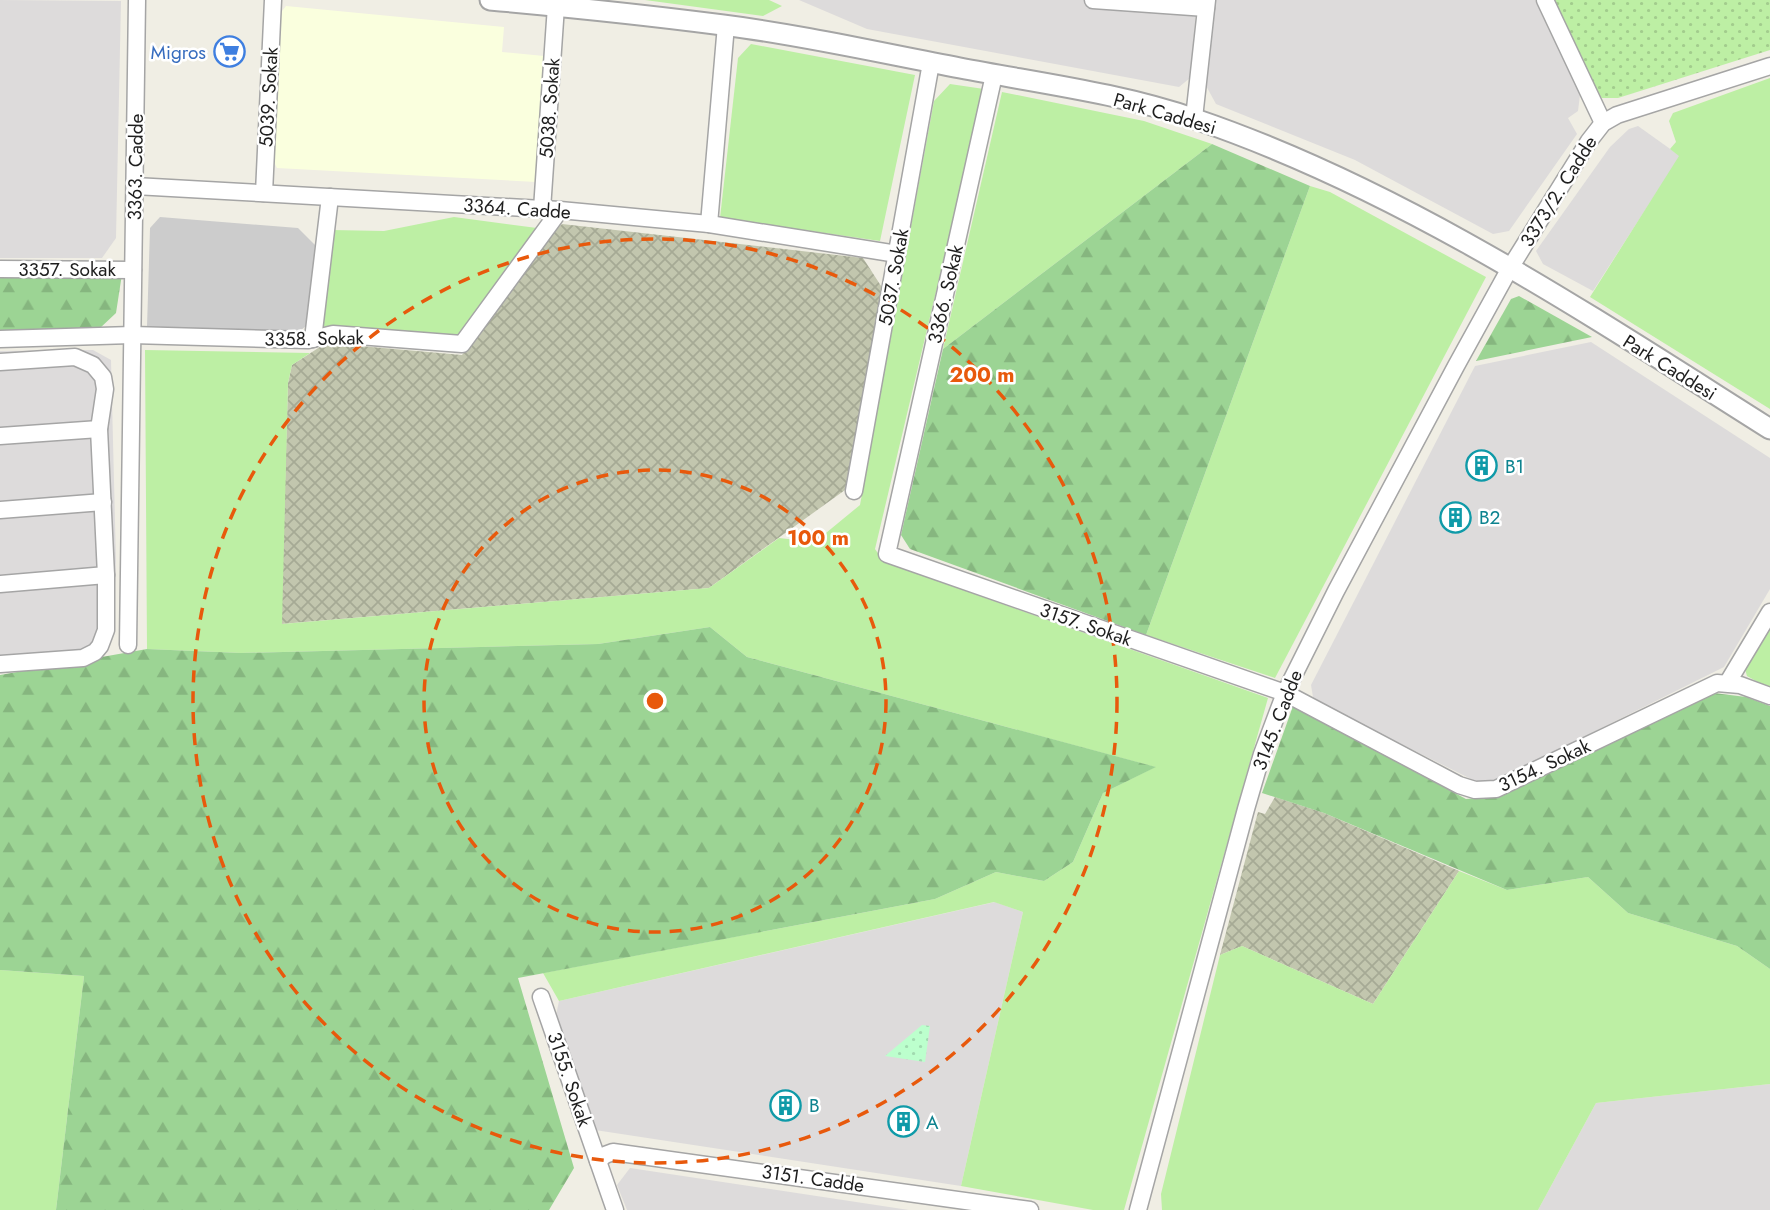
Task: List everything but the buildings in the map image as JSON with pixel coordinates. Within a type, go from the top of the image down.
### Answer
[{"type":"street","name":"3363. Cadde","points":[[128,645],[137,0]]},
{"type":"street","name":"5039. Sokak","points":[[264,193],[273,0]]},
{"type":"street","name":"Park Caddesi","points":[[490,0],[726,25],[1101,94],[1194,118],[1291,157],[1356,187],[1510,268],[1770,429]]},
{"type":"street","points":[[1093,0],[1207,4],[1194,118]]},
{"type":"street","points":[[1545,0],[1603,123]]},
{"type":"street","name":"5038. Sokak","points":[[542,209],[556,6]]},
{"type":"street","points":[[709,224],[726,25]]},
{"type":"street","name":"5037. Sokak","points":[[854,491],[931,63]]},
{"type":"street","name":"3373/2. Cadde","points":[[1510,268],[1603,123],[1617,115],[1770,66]]},
{"type":"street","name":"3366. Sokak","points":[[887,554],[994,75]]},
{"type":"street","name":"3364. Cadde","points":[[135,186],[560,210],[709,224],[897,254]]},
{"type":"street","points":[[313,339],[330,197]]},
{"type":"street","name":"3358. Sokak","points":[[0,339],[132,335],[313,339],[333,334],[462,344],[560,210]]},
{"type":"street","name":"3145. Cadde","points":[[1138,1210],[1262,754],[1285,693],[1331,600],[1510,268]]},
{"type":"street","name":"3357. Sokak","points":[[0,269],[133,270]]},
{"type":"street","points":[[0,362],[75,357],[93,365],[103,377],[105,389],[99,429],[106,575],[106,630],[95,652],[83,658],[0,664]]},
{"type":"street","points":[[0,436],[99,429]]},
{"type":"street","points":[[0,510],[103,502]]},
{"type":"street","name":"3157. Sokak","points":[[887,554],[1285,693]]},
{"type":"street","points":[[0,584],[106,575]]},
{"type":"street","points":[[1770,612],[1728,682],[1770,696]]},
{"type":"street","name":"3154. Sokak","points":[[1285,693],[1459,785],[1486,790],[1496,789],[1712,685],[1728,682]]},
{"type":"street","name":"3155. Sokak","points":[[541,998],[615,1210]]},
{"type":"street","name":"3151. Cadde","points":[[598,1161],[605,1154],[613,1152],[1030,1210]]},
{"type":"shaded area","points":[[0,0],[121,1],[116,238],[102,258],[0,258]]},
{"type":"shaded area","points":[[799,0],[1197,0],[1190,78],[1179,87],[867,29]]},
{"type":"shaded area","points":[[1212,0],[1535,0],[1580,95],[1578,111],[1568,118],[1577,134],[1509,231],[1493,234],[1355,160],[1216,104],[1204,82]]},
{"type":"shaded area","points":[[286,6],[504,27],[502,52],[544,56],[536,182],[277,168],[273,160],[279,15]]},
{"type":"shaded area","points":[[1638,126],[1680,156],[1593,291],[1543,264],[1536,251],[1610,147],[1629,129]]},
{"type":"shaded area","points":[[160,217],[298,228],[315,245],[308,324],[299,332],[147,327],[150,228]]},
{"type":"shaded area","points":[[562,224],[863,258],[883,289],[845,490],[709,588],[281,624],[288,383],[292,365],[326,343],[462,355],[550,235]]},
{"type":"shaded area","points":[[1591,342],[1770,458],[1770,589],[1724,667],[1485,786],[1319,703],[1313,697],[1311,685],[1475,366]]},
{"type":"shaded area","points":[[93,350],[111,360],[116,561],[113,635],[99,659],[0,667],[0,351]]},
{"type":"shaded area","points":[[1275,797],[1324,813],[1459,871],[1373,1004],[1242,946],[1220,955],[1258,812],[1265,814]]},
{"type":"shaded area","points":[[995,902],[1023,912],[961,1186],[595,1130],[555,1020],[559,1001]]},
{"type":"shaded area","points":[[1770,1084],[1770,1210],[1538,1210],[1596,1103]]},
{"type":"shaded area","points":[[630,1168],[909,1210],[627,1210],[617,1185]]},
{"type":"green space","points":[[645,0],[769,0],[782,6],[763,16]]},
{"type":"green space","points":[[1550,0],[1770,0],[1770,50],[1618,98],[1602,98],[1592,91]]},
{"type":"green space","points":[[751,44],[915,75],[880,241],[720,218],[738,58]]},
{"type":"green space","points":[[1770,78],[1770,409],[1590,297],[1679,156],[1670,149],[1676,142],[1669,121],[1673,113]]},
{"type":"green space","points":[[950,84],[984,89],[875,549],[884,562],[1268,698],[1124,1210],[1093,1210],[961,1186],[1023,912],[994,902],[559,1001],[543,973],[935,899],[996,872],[1044,881],[1073,862],[1103,793],[1155,767],[747,657],[710,627],[598,644],[241,653],[147,649],[145,350],[310,353],[292,365],[288,383],[282,624],[709,588],[779,538],[815,542],[860,505],[934,101]]},
{"type":"green space","points":[[1002,92],[1144,121],[1212,144],[943,349]]},
{"type":"green space","points":[[1212,144],[1310,186],[1146,635],[910,549],[901,535],[943,349]]},
{"type":"green space","points":[[1310,186],[1330,192],[1486,277],[1275,678],[1146,635]]},
{"type":"green space","points":[[454,217],[537,228],[456,337],[319,326],[332,230],[384,231]]},
{"type":"green space","points":[[0,274],[122,274],[116,313],[99,329],[0,332]]},
{"type":"green space","points":[[1519,296],[1592,337],[1476,361],[1511,299]]},
{"type":"green space","points":[[1770,626],[1770,689],[1747,676],[1745,669]]},
{"type":"green space","points":[[710,627],[747,657],[1156,767],[1103,793],[1073,862],[1044,881],[996,872],[935,899],[518,978],[574,1168],[549,1210],[56,1210],[84,976],[0,970],[0,675],[147,649],[241,653],[598,644]]},
{"type":"green space","points":[[1714,693],[1746,697],[1770,706],[1770,969],[1737,946],[1628,913],[1588,877],[1507,890],[1324,813],[1262,793],[1293,706],[1466,799],[1502,796]]},
{"type":"green space","points":[[1459,871],[1507,890],[1588,877],[1628,913],[1737,946],[1770,969],[1770,1084],[1596,1103],[1538,1210],[1162,1210],[1161,1194],[1220,955],[1242,946],[1373,1004]]},
{"type":"green space","points":[[0,970],[84,976],[56,1210],[0,1210]]},
{"type":"green space","points":[[922,1025],[930,1026],[925,1062],[885,1056]]},
{"type":"place","name":"Migros","points":[[229,52]]},
{"type":"place","name":"B1","points":[[1482,466]]},
{"type":"place","name":"B2","points":[[1456,517]]},
{"type":"place","name":"B","points":[[786,1105]]},
{"type":"place","name":"A","points":[[903,1122]]}]
